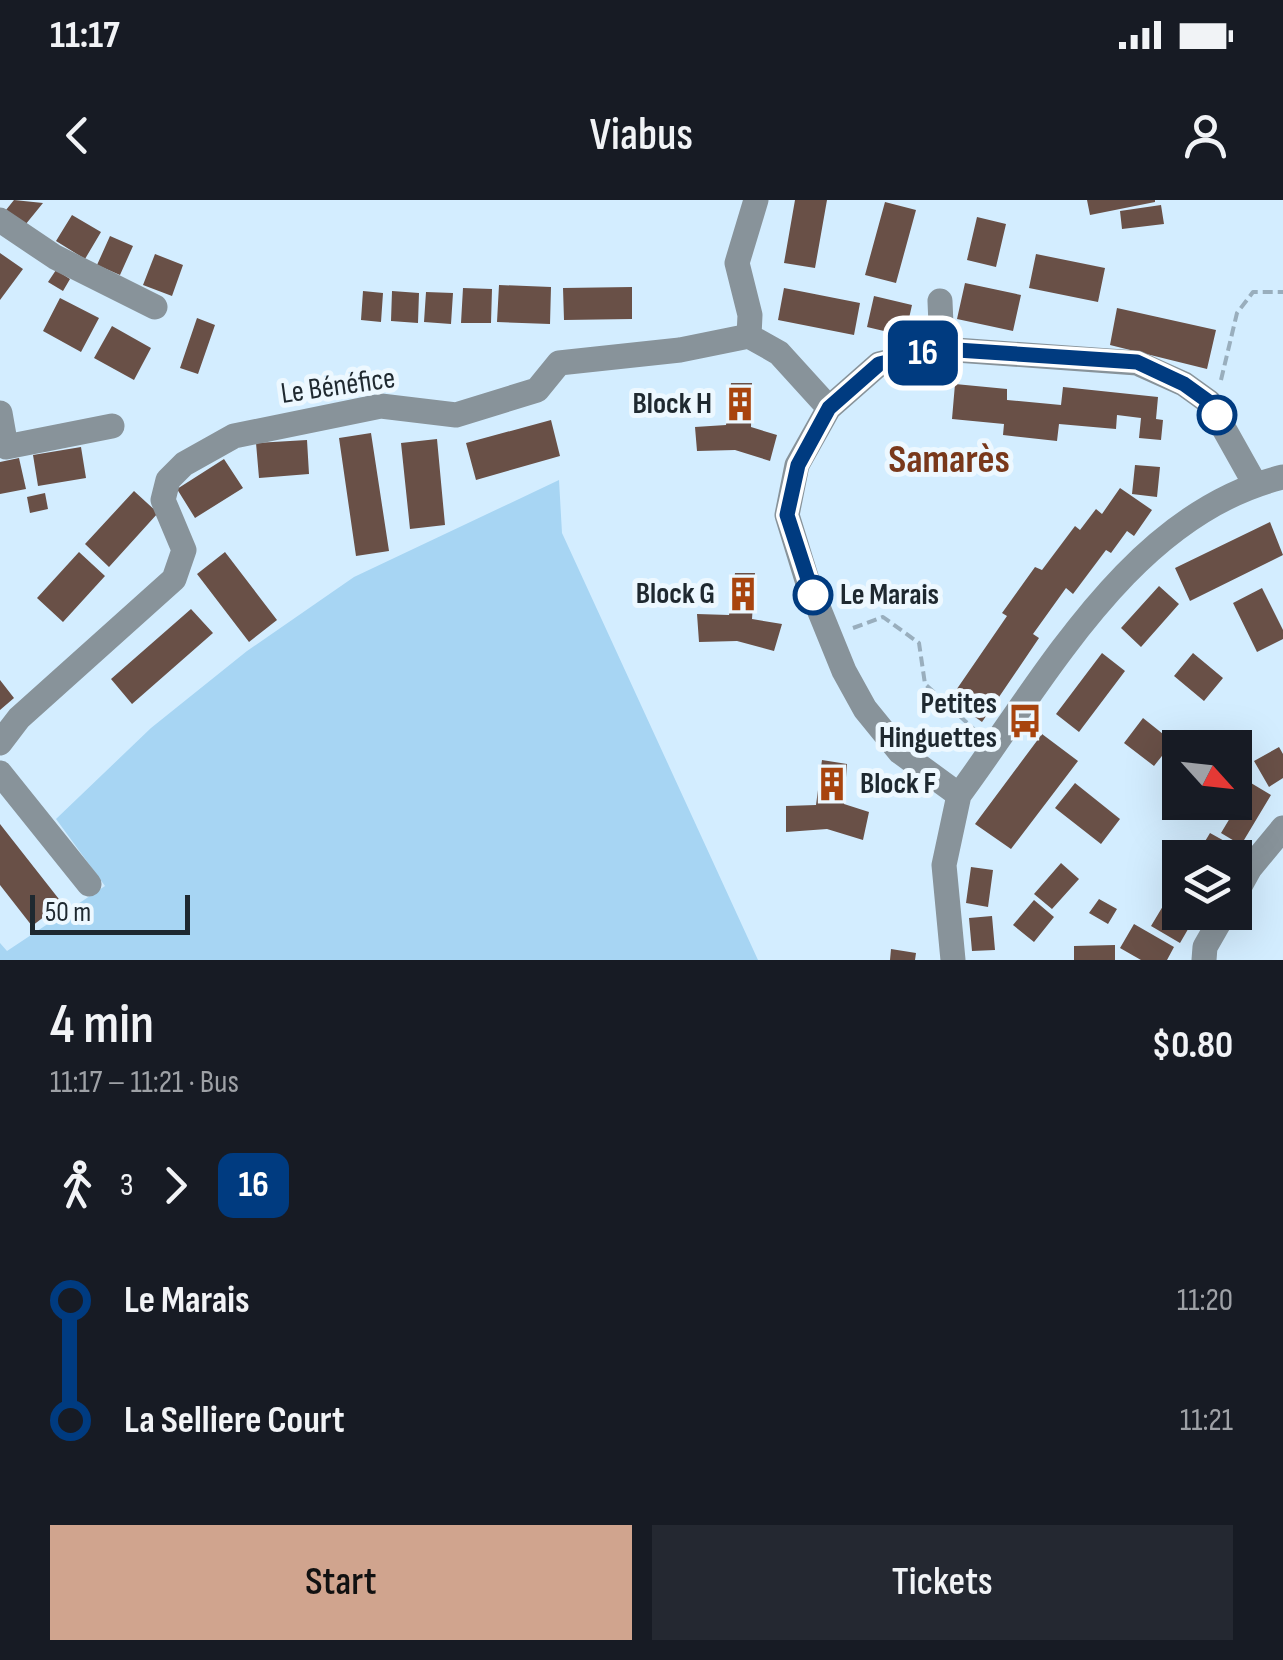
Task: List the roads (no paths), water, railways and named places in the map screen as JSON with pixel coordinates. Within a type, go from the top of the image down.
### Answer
[{"type":"street","points":[[756,200],[737,263],[750,316],[749,336],[779,353],[829,408]]},
{"type":"street","points":[[0,220],[55,257],[155,307]]},
{"type":"street","points":[[940,301],[942,349]]},
{"type":"street","name":"Le Bénéfice","points":[[0,743],[19,718],[174,579],[184,550],[163,500],[168,480],[184,464],[234,436],[381,406],[456,415],[537,390],[559,363],[680,350],[749,336]]},
{"type":"street","points":[[959,795],[900,752],[865,708],[844,671],[778,512],[829,408],[879,364],[942,349],[1137,362],[1184,384],[1235,421],[1255,484]]},
{"type":"street","points":[[0,412],[6,447],[112,426]]},
{"type":"street","points":[[954,960],[944,865],[959,795],[1066,647],[1132,566],[1181,526],[1255,484],[1283,477]]},
{"type":"street","points":[[0,774],[89,884]]},
{"type":"street","points":[[1252,866],[1283,828]]},
{"type":"street","points":[[1204,960],[1205,946],[1214,930]]},
{"type":"place","name":"Block H","points":[[740,404]]},
{"type":"place","name":"Block G","points":[[743,594]]},
{"type":"place","name":"Le Marais","points":[[813,595]]},
{"type":"place","name":"Petites Hinguettes","points":[[1025,721]]},
{"type":"place","name":"Block F","points":[[832,784]]},
{"type":"district","name":"Samarès","points":[[949,460]]}]
